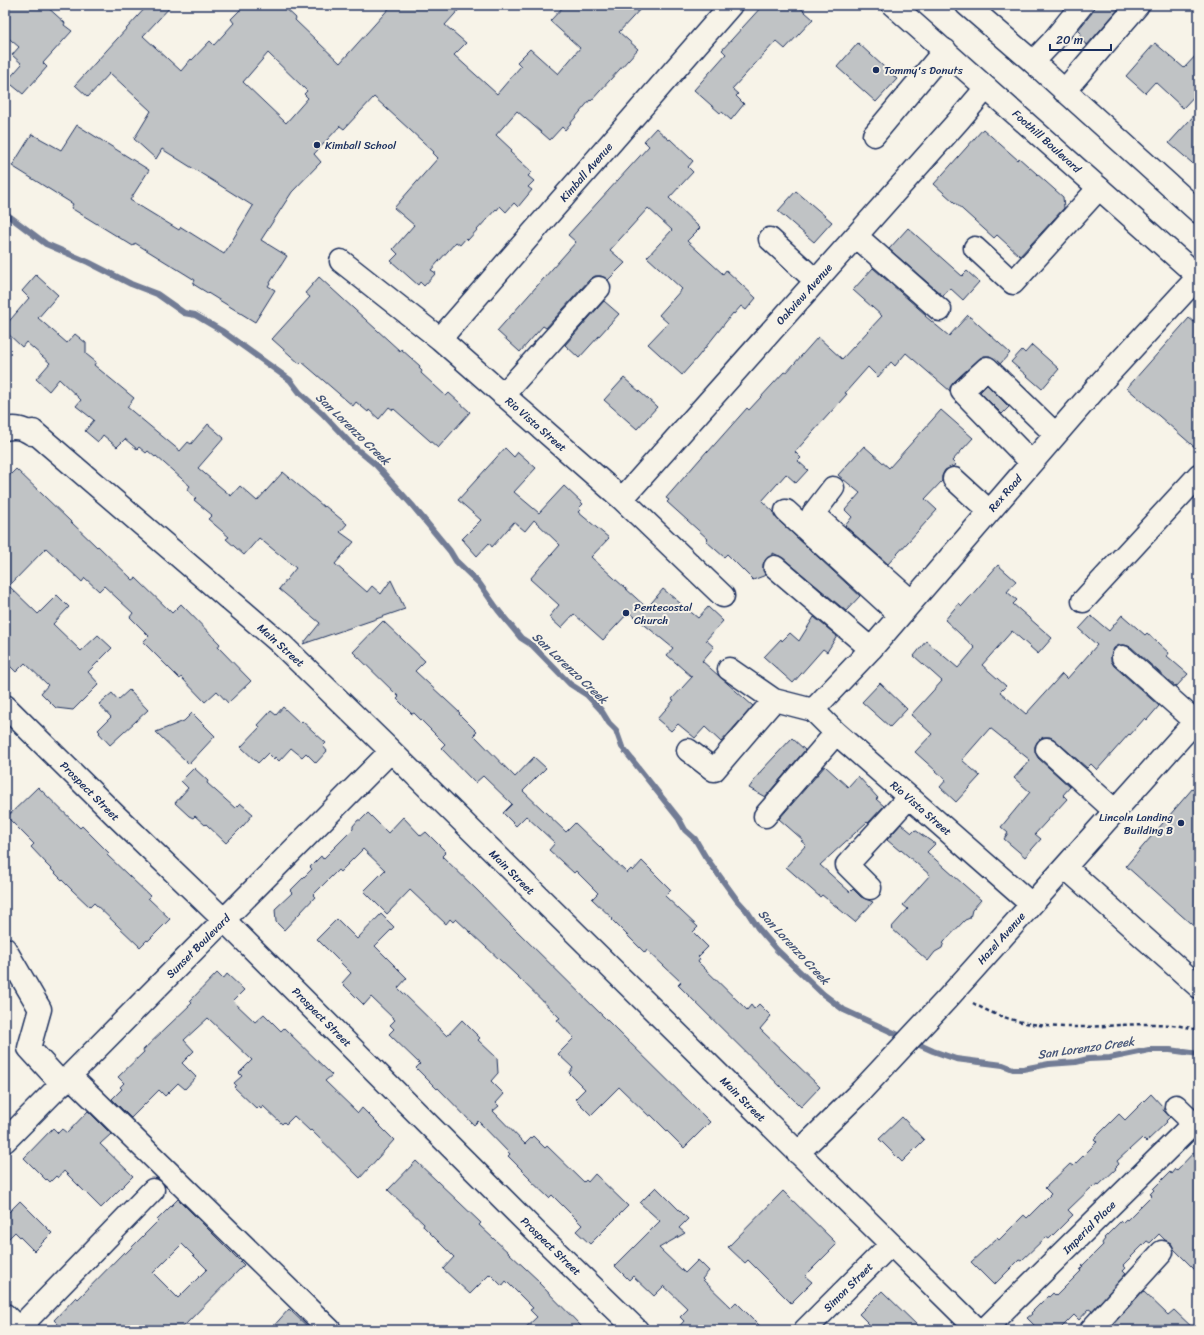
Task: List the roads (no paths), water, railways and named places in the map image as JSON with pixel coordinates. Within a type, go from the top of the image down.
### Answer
[{"type":"street","name":"Kimball Avenue","points":[[440,338],[731,5]]},
{"type":"street","name":"Foothill Boulevard","points":[[894,5],[1199,277]]},
{"type":"street","points":[[967,5],[1033,62],[1199,212]]},
{"type":"street","points":[[1033,62],[1052,42],[1082,5]]},
{"type":"street","points":[[1064,91],[1138,5]]},
{"type":"street","points":[[874,135],[945,50]]},
{"type":"street","name":"Oakview Avenue","points":[[622,499],[986,88]]},
{"type":"street","points":[[975,248],[1013,283],[1099,188]]},
{"type":"street","points":[[856,236],[940,310]]},
{"type":"street","points":[[770,240],[816,281]]},
{"type":"street","name":"Rio Vista Street","points":[[341,261],[440,338],[622,499],[723,596]]},
{"type":"street","name":"Rex Road","points":[[813,710],[871,649],[1102,380],[1199,277]]},
{"type":"street","points":[[503,395],[599,288]]},
{"type":"street","points":[[1031,462],[962,391],[987,368],[1055,434]]},
{"type":"street","name":"Main Street","points":[[5,429],[16,427],[32,434],[33,432],[280,643],[978,1330]]},
{"type":"street","points":[[1083,601],[1199,475]]},
{"type":"street","points":[[954,479],[989,511]]},
{"type":"street","points":[[833,488],[813,514],[906,608]]},
{"type":"street","points":[[786,511],[906,608]]},
{"type":"street","points":[[775,567],[871,649]]},
{"type":"street","points":[[1123,657],[1197,719]]},
{"type":"street","points":[[729,669],[774,700],[813,710]]},
{"type":"street","points":[[688,750],[714,770],[774,700]]},
{"type":"street","name":"Prospect Street","points":[[5,706],[224,920],[537,1233],[637,1330]]},
{"type":"street","name":"Rio Vista Street","points":[[813,710],[836,733],[1031,904]]},
{"type":"street","name":"Hazel Avenue","points":[[798,1153],[862,1090],[950,995],[1197,719]]},
{"type":"street","points":[[765,816],[836,733]]},
{"type":"street","points":[[1047,749],[1115,811]]},
{"type":"street","name":"Sunset Boulevard","points":[[5,1141],[391,751]]},
{"type":"street","points":[[870,888],[847,865],[909,797]]},
{"type":"street","points":[[1065,867],[1199,987]]},
{"type":"street","points":[[5,949],[11,977],[40,1009],[29,1048],[66,1080],[330,1330]]},
{"type":"street","points":[[1176,1106],[1196,1126]]},
{"type":"street","name":"Imperial Place","points":[[984,1330],[1196,1126]]},
{"type":"street","points":[[15,1326],[153,1190]]},
{"type":"street","name":"Simon Street","points":[[805,1330],[891,1244]]},
{"type":"street","points":[[1091,1330],[1162,1252]]},
{"type":"waterway","name":"San Lorenzo Creek","points":[[5,213],[46,244],[88,262],[131,284],[157,294],[184,313],[195,315],[222,331],[290,380],[300,393],[322,413],[353,446],[376,465],[412,505],[450,551],[456,561],[479,583],[498,610],[521,638],[532,645],[570,684],[587,695],[601,710],[609,723],[616,730],[622,747],[679,819],[685,830],[695,839],[705,856],[737,900],[777,950],[823,994],[844,1010],[905,1038]]},
{"type":"waterway","name":"San Lorenzo Creek","points":[[913,1042],[956,1059],[1003,1065],[1013,1069],[1076,1062],[1088,1059],[1110,1058],[1149,1050],[1170,1050],[1199,1054]]},
{"type":"place","name":"Tommy's Donuts","points":[[876,70]]},
{"type":"place","name":"Kimball School","points":[[317,145]]},
{"type":"place","name":"Pentecostal Church","points":[[626,613]]},
{"type":"place","name":"Lincoln Landing Building B","points":[[1181,823]]}]
